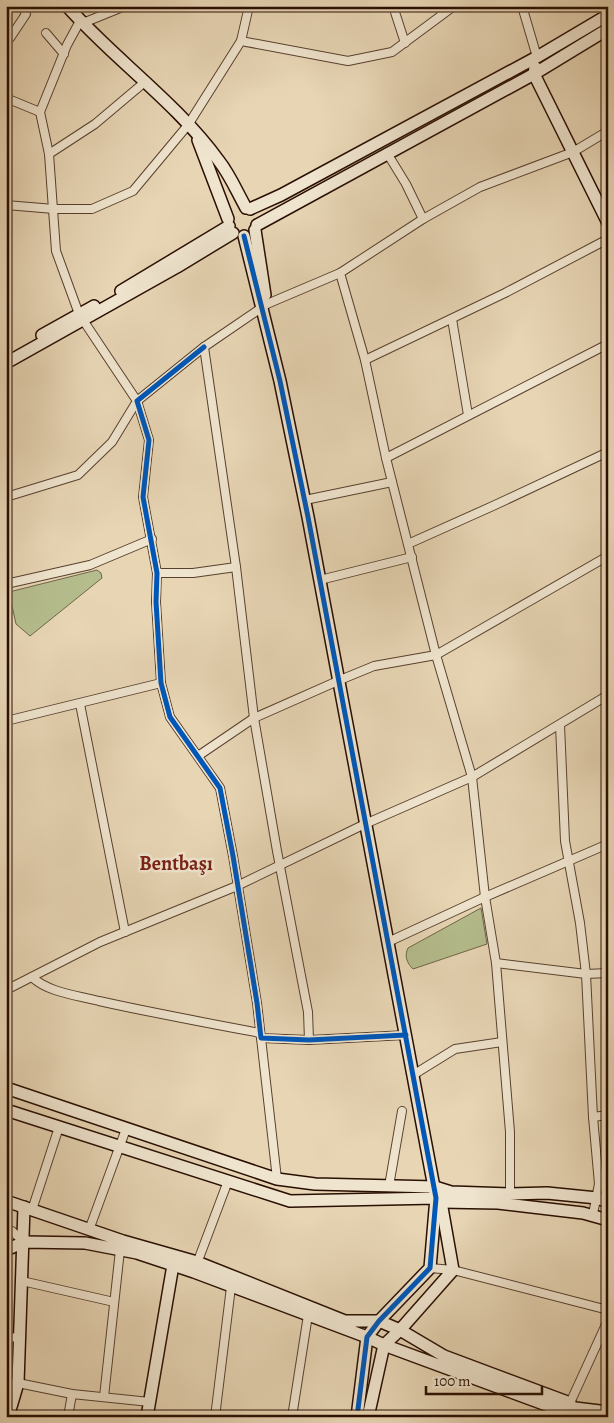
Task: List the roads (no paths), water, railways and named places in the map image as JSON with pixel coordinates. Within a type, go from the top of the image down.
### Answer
[{"type":"street","points":[[10,38],[26,14],[22,6]]},
{"type":"street","points":[[67,6],[81,22],[146,81],[192,128],[220,162],[248,208],[256,216],[264,306],[305,500],[413,1075],[453,1270]]},
{"type":"street","points":[[125,6],[81,22],[64,54],[40,112],[48,154],[56,251],[82,317],[137,402],[149,440],[143,497],[157,573],[156,602],[161,683],[170,717],[220,788],[233,856],[261,1035],[277,1179]]},
{"type":"street","points":[[6,205],[54,209],[92,209],[133,190],[192,128],[241,42],[249,6]]},
{"type":"street","points":[[393,6],[405,43]]},
{"type":"street","points":[[241,42],[348,62],[392,52],[454,6]]},
{"type":"street","points":[[522,6],[536,57],[534,74],[608,222]]},
{"type":"street","points":[[233,229],[233,211],[237,208],[248,208],[282,196],[536,57],[608,15]]},
{"type":"street","points":[[6,363],[82,317],[92,308],[233,229],[252,233],[256,227],[387,153],[534,74],[608,29]]},
{"type":"street","points":[[46,33],[64,54]]},
{"type":"street","points":[[48,154],[96,124],[146,81]]},
{"type":"street","points":[[6,98],[40,112]]},
{"type":"street","points":[[192,128],[264,306]]},
{"type":"street","points":[[6,497],[78,475],[112,442],[137,402],[204,347],[264,306],[340,273],[423,219],[480,187],[573,152],[608,131]]},
{"type":"street","points":[[387,153],[406,184],[423,219]]},
{"type":"street","points":[[365,360],[505,293],[608,239]]},
{"type":"street","points":[[340,273],[365,360],[386,458],[436,655],[472,777],[485,897],[496,963],[510,1132],[510,1194]]},
{"type":"street","points":[[6,355],[82,317]]},
{"type":"street","points":[[452,319],[468,415]]},
{"type":"street","points":[[386,458],[608,344]]},
{"type":"street","points":[[204,347],[236,566],[254,718],[308,1012],[309,1040]]},
{"type":"street","points":[[408,544],[608,452]]},
{"type":"street","points":[[305,500],[392,482]]},
{"type":"street","points":[[6,584],[90,565],[152,539]]},
{"type":"street","points":[[198,756],[254,718],[340,680],[374,666],[436,655],[608,556]]},
{"type":"street","points":[[320,580],[412,557]]},
{"type":"street","points":[[157,573],[193,573],[236,566]]},
{"type":"street","points":[[6,721],[161,683]]},
{"type":"street","points":[[6,990],[100,942],[237,886],[365,824],[472,777],[608,695]]},
{"type":"street","points":[[80,704],[125,932]]},
{"type":"street","points":[[560,724],[565,841],[580,924],[586,974],[593,1117],[602,1200],[593,1214]]},
{"type":"street","points":[[388,942],[485,897],[608,844]]},
{"type":"street","points":[[496,963],[586,974],[608,974]]},
{"type":"street","points":[[32,977],[40,985],[66,993],[261,1035],[309,1040],[406,1035]]},
{"type":"street","points":[[413,1075],[455,1049],[502,1042]]},
{"type":"street","points":[[6,1088],[277,1179],[314,1184],[389,1186],[437,1196],[593,1214],[608,1220]]},
{"type":"street","points":[[6,1110],[290,1201],[437,1196],[450,1192],[548,1193],[602,1200]]},
{"type":"street","points":[[389,1186],[402,1111]]},
{"type":"street","points":[[593,1117],[608,1115]]},
{"type":"street","points":[[8,1417],[20,1337],[24,1242],[28,1209],[59,1127]]},
{"type":"street","points":[[89,1230],[126,1129]]},
{"type":"street","points":[[196,1267],[228,1181]]},
{"type":"street","points":[[357,1417],[367,1337],[379,1321],[430,1268],[437,1196]]},
{"type":"street","points":[[6,1202],[196,1267],[345,1321],[379,1321],[400,1330],[444,1356],[566,1410]]},
{"type":"street","points":[[6,1230],[12,1231],[24,1242]]},
{"type":"street","points":[[6,1250],[24,1242],[85,1243],[137,1253],[173,1265],[196,1267],[232,1287],[367,1337],[384,1346],[566,1410],[608,1412]]},
{"type":"street","points":[[104,1397],[120,1250]]},
{"type":"street","points":[[147,1417],[173,1265]]},
{"type":"street","points":[[430,1268],[453,1270],[608,1310]]},
{"type":"street","points":[[368,1417],[384,1346],[453,1270]]},
{"type":"street","points":[[22,1281],[114,1302]]},
{"type":"street","points":[[215,1417],[232,1287]]},
{"type":"street","points":[[292,1417],[308,1315]]},
{"type":"street","points":[[566,1410],[608,1320]]},
{"type":"street","points":[[6,1338],[20,1337]]},
{"type":"street","points":[[12,1383],[72,1394],[150,1402]]},
{"type":"street","points":[[68,1417],[72,1394]]},
{"type":"district","name":"Bentbaşı","points":[[176,863]]}]
